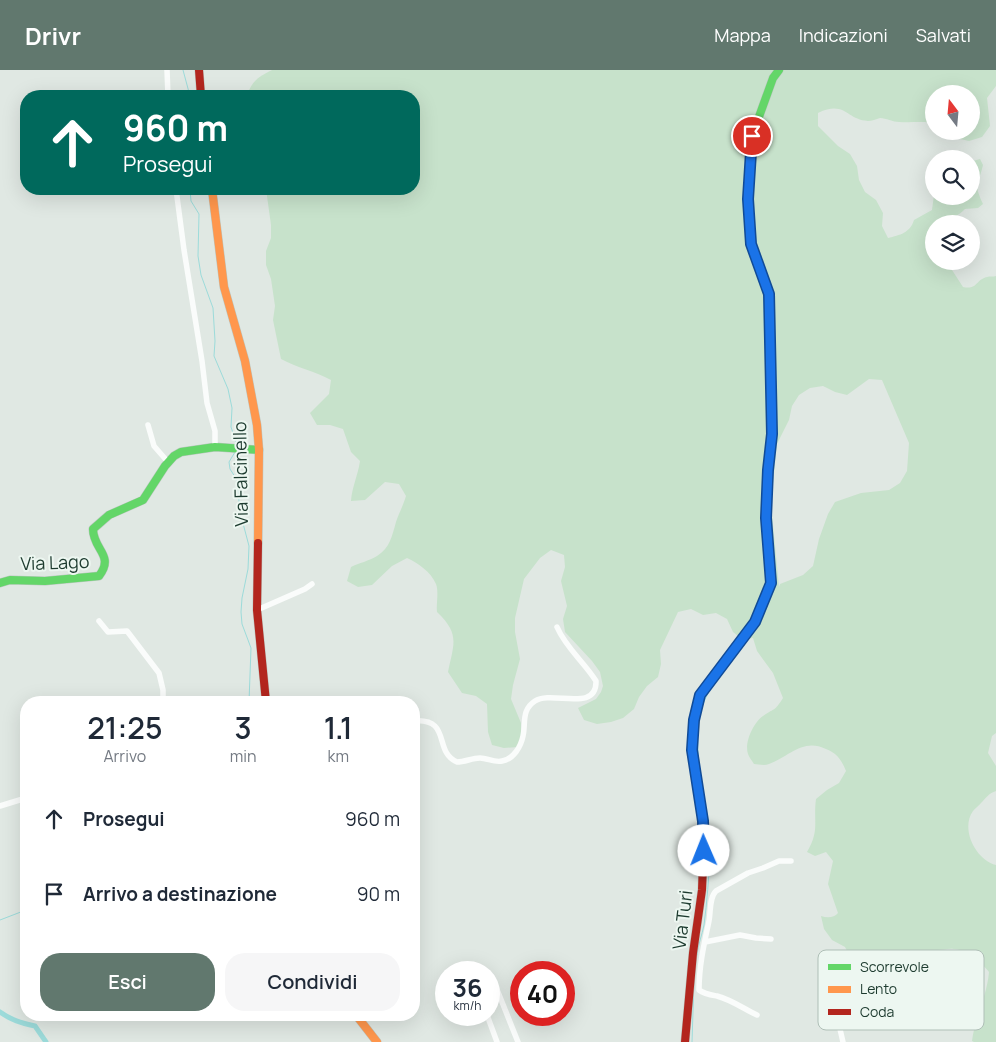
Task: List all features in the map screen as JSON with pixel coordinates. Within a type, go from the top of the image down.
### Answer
[{"type":"street","points":[[167,70],[168,90]]},
{"type":"street","points":[[199,70],[201,90]]},
{"type":"street","name":"Via Turi","points":[[686,1042],[694,982],[704,851],[703,821],[692,750],[694,720],[700,695],[755,622],[771,583],[766,518],[772,434],[769,294],[751,244],[748,199],[752,136],[773,78],[779,70]]},
{"type":"street","name":"Via Falcinello","points":[[177,195],[207,404],[215,431],[217,448]]},
{"type":"street","name":"Via Falcinello","points":[[213,195],[224,287],[245,361],[257,425],[257,610],[265,696]]},
{"type":"street","points":[[148,425],[154,446],[168,462]]},
{"type":"street","name":"Via Lago","points":[[0,583],[10,580],[46,581],[99,576],[104,571],[106,561],[94,539],[93,529],[101,521],[121,508],[143,500],[152,484],[175,455],[186,450],[199,448],[256,449]]},
{"type":"street","points":[[257,610],[305,590],[312,584]]},
{"type":"street","points":[[99,621],[108,632],[127,630],[159,673],[162,696]]},
{"type":"street","points":[[420,721],[428,721],[434,724],[438,729],[448,755],[457,762],[480,758],[500,762],[514,755],[523,736],[524,717],[527,708],[533,702],[540,698],[585,698],[594,692],[596,681],[562,639],[557,627]]},
{"type":"street","points":[[0,806],[20,800]]},
{"type":"street","points":[[757,1015],[720,997],[700,992],[694,982],[705,942],[712,896],[716,891],[748,873],[779,861],[791,861]]},
{"type":"street","points":[[705,942],[740,935],[771,939]]},
{"type":"street","points":[[500,997],[518,1042]]},
{"type":"street","points":[[361,1021],[377,1042]]},
{"type":"street","points":[[491,1026],[497,1042]]},
{"type":"green space","points":[[272,70],[996,70],[996,86],[987,98],[990,126],[982,137],[980,138],[980,85],[925,85],[925,122],[897,122],[880,118],[868,121],[861,120],[835,109],[818,113],[818,126],[838,146],[850,154],[857,166],[859,180],[865,192],[876,200],[883,213],[882,226],[888,238],[904,233],[910,228],[914,220],[932,210],[933,205],[980,205],[980,197],[983,204],[978,208],[965,209],[957,215],[925,215],[925,270],[952,270],[963,287],[968,288],[974,286],[983,278],[996,276],[996,733],[992,736],[988,753],[996,766],[996,791],[989,794],[974,810],[969,818],[968,826],[972,843],[982,857],[996,865],[996,1042],[972,1041],[974,1030],[984,1030],[984,997],[989,972],[984,967],[984,950],[847,950],[845,947],[832,940],[824,929],[821,916],[830,917],[838,913],[828,884],[833,861],[826,852],[815,856],[807,852],[815,832],[816,799],[839,783],[846,771],[836,755],[818,746],[797,749],[769,764],[754,764],[748,755],[747,749],[753,727],[763,716],[776,707],[783,698],[773,673],[757,651],[753,638],[743,640],[733,632],[727,619],[716,613],[703,615],[691,609],[678,612],[660,650],[661,664],[658,677],[647,686],[639,697],[634,709],[623,718],[611,722],[597,724],[584,720],[578,708],[596,699],[603,686],[600,672],[565,632],[563,619],[567,606],[561,581],[565,567],[564,555],[551,550],[540,558],[524,579],[515,618],[515,632],[520,659],[511,699],[521,723],[521,736],[518,747],[504,748],[492,745],[488,732],[487,704],[476,696],[462,693],[448,672],[453,646],[452,633],[437,612],[437,587],[428,572],[407,558],[392,566],[372,585],[358,587],[347,581],[351,567],[377,556],[388,545],[406,496],[399,484],[385,482],[365,500],[351,501],[360,461],[351,452],[343,429],[330,425],[317,425],[310,413],[329,394],[331,380],[281,359],[273,320],[275,306],[271,279],[266,265],[266,251],[271,238],[267,195],[420,195],[420,90],[250,90],[259,77]],"holes":[[[869,379],[882,380],[909,443],[907,471],[900,483],[889,490],[861,493],[835,502],[828,514],[819,539],[813,566],[803,575],[780,584],[779,587],[771,504],[777,444],[789,420],[792,406],[799,395],[810,388],[823,386],[847,395]]]},
{"type":"green space","points":[[980,159],[983,165],[980,175]]},
{"type":"waterway","points":[[183,70],[188,90]]},
{"type":"waterway","points":[[190,195],[191,201],[199,214],[198,256],[201,275],[213,308],[214,356],[228,389],[232,408],[231,427],[237,445]]},
{"type":"waterway","points":[[235,452],[229,462],[230,469],[237,480],[240,512],[249,546],[248,569],[241,612],[242,624],[251,648],[249,696]]},
{"type":"waterway","points":[[697,955],[704,925],[710,853],[699,765],[698,730],[701,709],[714,682]]},
{"type":"waterway","points":[[0,920],[20,912]]},
{"type":"waterway","points":[[692,1042],[694,981]]},
{"type":"waterway","points":[[0,1012],[16,1021],[35,1026],[46,1042]]},
{"type":"traffic: fast","points":[[749,179],[752,136],[773,78],[779,70]]},
{"type":"traffic: fast","points":[[0,583],[10,580],[45,581],[99,576],[105,563],[93,529],[109,515],[143,500],[165,466],[174,456],[181,452],[215,447],[259,450]]},
{"type":"traffic: fast","points":[[704,837],[692,750],[694,720],[700,695],[755,622],[771,586]]},
{"type":"traffic: slow","points":[[213,195],[224,287],[245,361],[257,425],[259,450],[258,543]]},
{"type":"traffic: slow","points":[[771,385],[772,434],[766,518],[771,586]]},
{"type":"traffic: slow","points":[[361,1021],[377,1042]]},
{"type":"traffic: jam","points":[[199,70],[201,90]]},
{"type":"traffic: jam","points":[[749,179],[748,199],[751,244],[769,294],[771,385]]},
{"type":"traffic: jam","points":[[258,543],[257,610],[265,696]]},
{"type":"traffic: jam","points":[[685,1042],[693,953],[702,890],[704,837]]},
{"type":"route","points":[[704,851],[703,821],[692,750],[694,720],[700,695],[755,622],[770,590],[771,583],[766,518],[772,434],[769,294],[751,244],[748,199],[752,136]]}]
